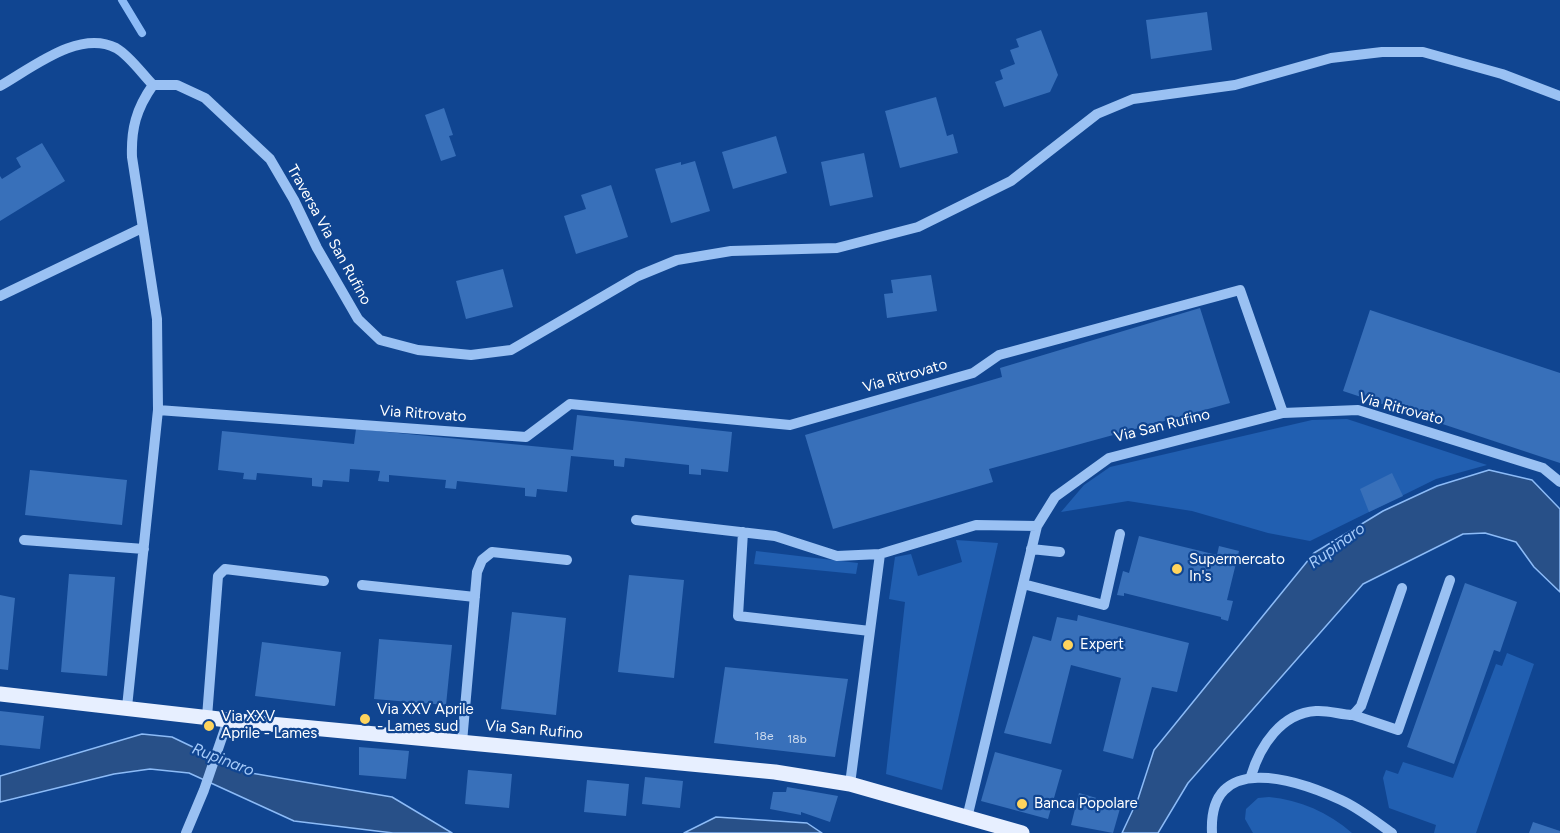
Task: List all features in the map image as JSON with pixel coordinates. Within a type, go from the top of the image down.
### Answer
[{"type":"main road","name":"Via San Rufino","points":[[0,694],[228,720],[775,772],[850,784],[1022,833]]},
{"type":"street","points":[[0,86],[72,46],[96,42],[117,49],[153,85],[140,102],[131,131],[142,228],[152,273],[157,319],[158,410],[127,707]]},
{"type":"street","name":"Traversa Via San Rufino","points":[[153,85],[177,85],[205,98],[270,159],[294,200],[316,248],[358,319],[380,340],[418,350],[471,355],[511,350],[638,276],[677,260],[731,250],[837,248],[918,227],[1011,181],[1097,114],[1133,99],[1235,85],[1330,58],[1382,52],[1423,52],[1502,75],[1560,96]]},
{"type":"street","points":[[0,296],[142,228]]},
{"type":"street","name":"Via Ritrovato","points":[[158,410],[526,437],[570,404],[790,425],[973,373],[999,355],[1240,290],[1283,413],[1358,410],[1543,468],[1560,482]]},
{"type":"street","name":"Via San Rufino","points":[[967,818],[1037,526],[1055,497],[1109,458],[1283,413]]},
{"type":"street","points":[[636,520],[775,536],[837,556],[880,554],[976,525],[1037,526]]},
{"type":"street","points":[[743,532],[738,616],[870,631]]},
{"type":"street","points":[[1023,585],[1104,605],[1120,534]]},
{"type":"street","points":[[24,540],[144,549]]},
{"type":"street","points":[[1031,549],[1060,552]]},
{"type":"street","points":[[462,742],[477,572],[482,560],[492,552],[567,560]]},
{"type":"street","points":[[850,784],[880,554]]},
{"type":"street","points":[[207,717],[218,576],[221,571],[225,569],[324,581]]},
{"type":"street","points":[[1251,776],[1258,752],[1280,727],[1297,717],[1315,711],[1353,715],[1398,730],[1449,580]]},
{"type":"street","points":[[362,585],[475,597]]},
{"type":"street","points":[[1353,715],[1360,706],[1402,588]]},
{"type":"street","points":[[186,833],[204,790],[228,720]]},
{"type":"street","points":[[1212,833],[1211,815],[1220,795],[1232,782],[1251,776],[1308,787],[1344,801],[1392,833]]},
{"type":"shaded area","points":[[1347,419],[1487,465],[1436,479],[1310,541],[1268,533],[1192,511],[1128,501],[1061,512],[1084,485],[1110,467],[1312,420]]},
{"type":"shaded area","points":[[956,540],[998,543],[942,790],[886,774],[905,602],[889,599],[895,557],[911,554],[918,576],[962,562]]},
{"type":"shaded area","points":[[756,551],[858,563],[856,574],[754,564]]},
{"type":"shaded area","points":[[1507,653],[1534,664],[1476,833],[1434,833],[1436,825],[1389,808],[1383,778],[1386,770],[1398,774],[1403,762],[1453,778],[1496,664],[1502,666]]},
{"type":"shaded area","points":[[1269,797],[1313,808],[1352,833],[1253,833],[1245,819],[1246,809],[1258,798]]},
{"type":"water","name":"Rupinaro","points":[[1489,470],[1532,480],[1560,509],[1560,592],[1534,567],[1516,542],[1485,533],[1463,534],[1363,584],[1188,783],[1158,833],[1122,833],[1138,799],[1154,750],[1314,553],[1383,511],[1437,486]]},
{"type":"water","points":[[142,734],[172,737],[245,772],[392,797],[452,833],[393,833],[294,821],[189,773],[150,769],[114,774],[0,802],[0,776]]},
{"type":"water","points":[[716,817],[807,823],[822,833],[684,833]]},
{"type":"building","points":[[1207,12],[1212,50],[1151,59],[1146,20]]},
{"type":"building","points":[[1041,30],[1058,75],[1050,92],[1004,107],[995,82],[1003,79],[1000,70],[1015,64],[1010,50],[1019,47],[1016,39]]},
{"type":"building","points":[[936,97],[947,136],[953,134],[958,153],[900,168],[885,111]]},
{"type":"building","points":[[444,108],[453,135],[449,136],[456,156],[441,161],[425,115]]},
{"type":"building","points":[[776,136],[787,173],[733,189],[722,152]]},
{"type":"building","points":[[42,143],[65,181],[0,221],[0,176],[2,179],[21,167],[16,158]]},
{"type":"building","points":[[864,153],[873,197],[830,206],[821,162]]},
{"type":"building","points":[[695,161],[710,211],[671,223],[655,169]]},
{"type":"building","points":[[611,185],[628,237],[576,254],[564,216],[586,209],[581,195]]},
{"type":"building","points":[[503,269],[513,307],[466,319],[456,281]]},
{"type":"building","points":[[931,275],[937,311],[887,318],[884,294],[893,293],[891,280]]},
{"type":"building","points":[[1200,308],[1230,403],[989,469],[993,482],[833,529],[805,435],[1002,377],[1000,368]]},
{"type":"building","points":[[1370,310],[1560,373],[1560,463],[1343,391]]},
{"type":"building","points":[[577,415],[732,432],[728,472],[701,469],[701,475],[689,474],[689,465],[625,458],[624,467],[614,466],[614,460],[571,456],[567,492],[537,489],[536,497],[525,496],[525,488],[457,481],[456,489],[445,488],[446,480],[389,475],[389,482],[378,481],[380,471],[350,469],[349,482],[323,480],[322,487],[312,486],[312,478],[257,473],[256,480],[243,479],[244,473],[218,470],[222,431],[354,444],[356,429],[573,450]]},
{"type":"building","points":[[30,470],[127,480],[122,525],[25,515]]},
{"type":"building","points":[[1392,473],[1403,496],[1369,512],[1360,489]]},
{"type":"building","points":[[1139,536],[1217,555],[1219,546],[1239,551],[1227,600],[1233,601],[1228,621],[1221,617],[1124,593],[1124,596],[1117,595],[1123,571],[1129,573]]},
{"type":"building","points":[[69,574],[115,577],[107,676],[61,672]]},
{"type":"building","points":[[629,575],[684,580],[674,678],[618,672]]},
{"type":"building","points":[[1465,583],[1517,602],[1500,652],[1494,650],[1454,764],[1407,747]]},
{"type":"building","points":[[0,595],[15,598],[8,670],[0,669]]},
{"type":"building","points":[[512,612],[566,618],[556,715],[501,709]]},
{"type":"building","points":[[1078,615],[1189,643],[1177,692],[1152,687],[1133,759],[1103,751],[1121,678],[1071,665],[1051,744],[1004,733],[1033,636],[1051,641],[1057,617],[1077,621]]},
{"type":"building","points":[[379,639],[452,645],[446,705],[374,699]]},
{"type":"building","points":[[262,642],[341,652],[335,706],[255,696]]},
{"type":"building","points":[[725,667],[848,679],[835,757],[714,743]]},
{"type":"building","points":[[0,711],[44,716],[40,749],[0,745]]},
{"type":"building","points":[[359,747],[409,751],[406,779],[359,775]]},
{"type":"building","points":[[995,752],[1062,770],[1048,819],[981,801]]},
{"type":"building","points":[[468,770],[512,774],[509,808],[465,804]]},
{"type":"building","points":[[645,777],[683,781],[680,808],[642,804]]},
{"type":"building","points":[[587,780],[629,784],[626,816],[584,812]]},
{"type":"building","points":[[787,787],[838,796],[830,822],[801,812],[801,815],[770,809],[773,792],[786,792]]},
{"type":"building","points":[[1079,793],[1121,805],[1113,833],[1071,825]]},
{"type":"building","points":[[1533,822],[1560,831],[1560,833],[1529,833]]},
{"type":"waterway","points":[[122,0],[142,33]]},
{"type":"place","name":"Supermercato In's","points":[[1177,569]]},
{"type":"place","name":"Expert","points":[[1068,645]]},
{"type":"place","name":"Via XXV Aprile - Lames sud","points":[[365,719]]},
{"type":"place","name":"Via XXV Aprile - Lames","points":[[209,726]]},
{"type":"place","name":"Banca Popolare","points":[[1022,804]]}]
